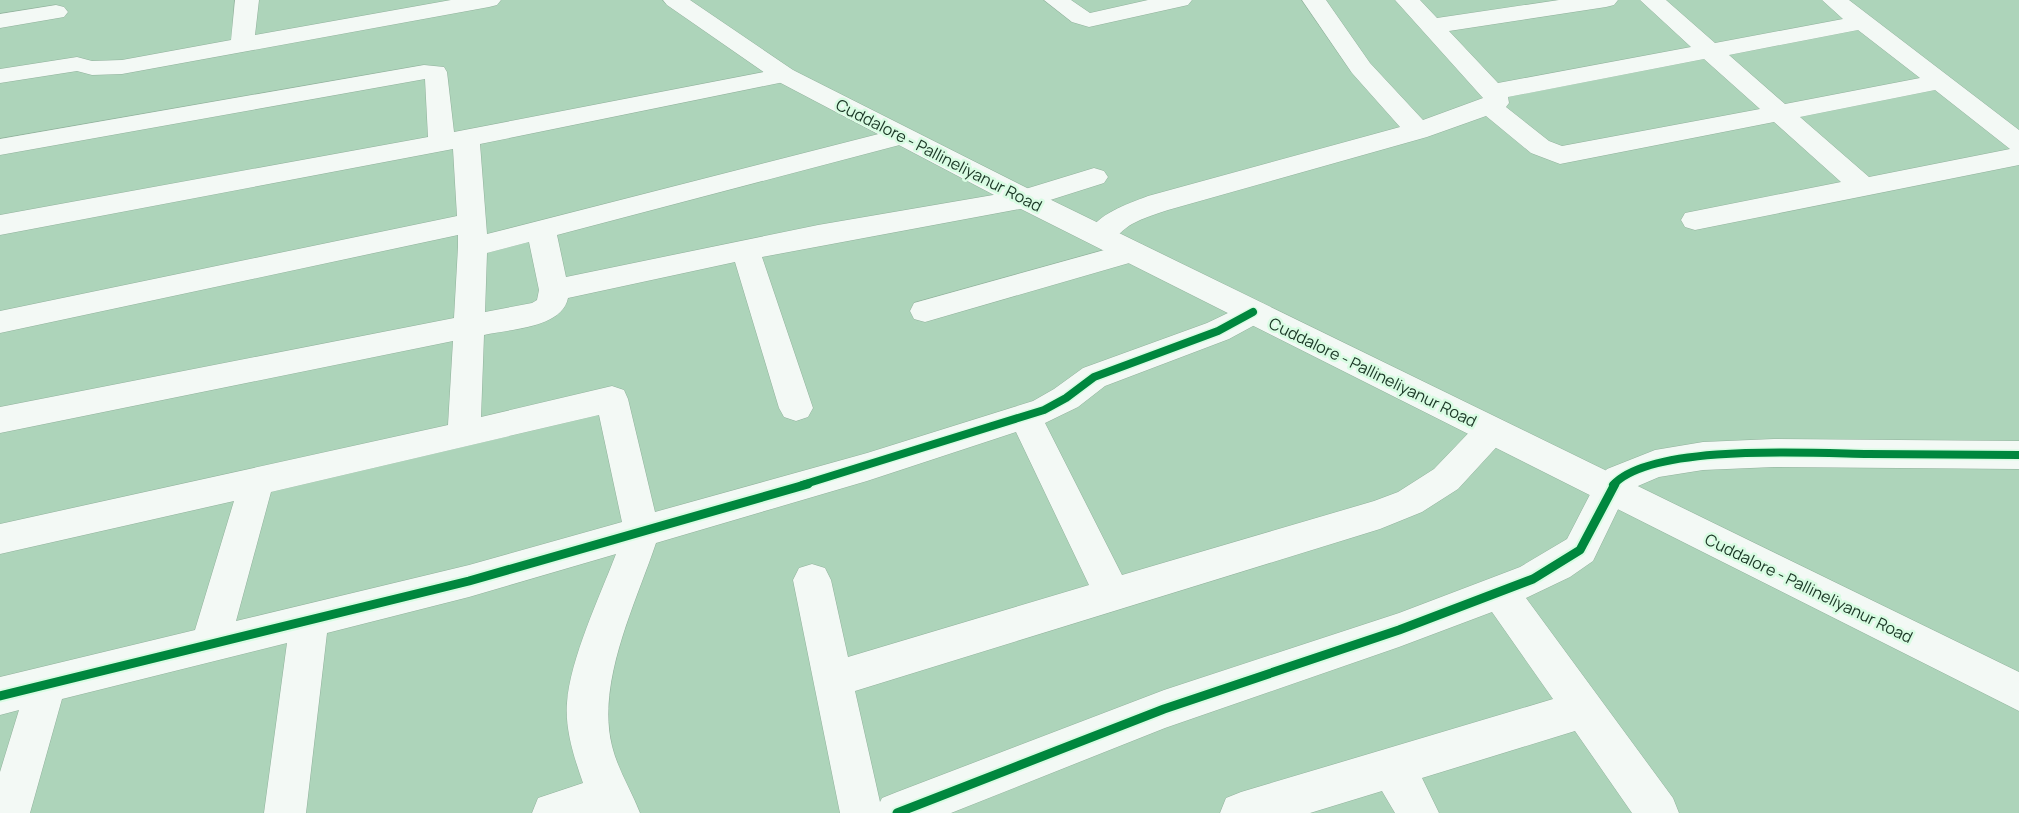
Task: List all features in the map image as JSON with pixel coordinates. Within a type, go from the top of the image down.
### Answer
[{"type":"street","points":[[242,46],[247,0]]},
{"type":"street","points":[[0,76],[77,64],[92,69],[113,68],[242,46],[436,5],[489,0]]},
{"type":"street","name":"Cuddalore - Pallineliyanur Road","points":[[675,0],[784,75],[1024,199],[2019,692]]},
{"type":"street","points":[[1056,0],[1080,17],[1089,20],[1179,0]]},
{"type":"street","points":[[1314,0],[1361,68],[1418,131]]},
{"type":"street","points":[[1407,0],[1433,26],[1491,100],[1540,147],[1560,155],[1941,82]]},
{"type":"street","points":[[1433,26],[1606,0]]},
{"type":"street","points":[[1652,0],[1864,187]]},
{"type":"street","points":[[1834,0],[2019,143]]},
{"type":"street","points":[[0,21],[56,12]]},
{"type":"street","points":[[1100,235],[1121,218],[1158,202],[1418,131],[1491,100],[1709,50],[1863,22]]},
{"type":"street","points":[[0,147],[424,72],[435,72],[454,141],[472,235],[471,326],[464,435]]},
{"type":"street","points":[[0,225],[454,141],[784,75]]},
{"type":"street","points":[[0,322],[472,235],[541,228],[902,136]]},
{"type":"street","points":[[1695,220],[2019,156]]},
{"type":"street","points":[[554,290],[818,236],[1024,199],[1094,177]]},
{"type":"street","points":[[0,420],[541,312],[551,305],[554,290],[541,228]]},
{"type":"street","points":[[746,251],[796,408]]},
{"type":"street","points":[[925,311],[1133,252]]},
{"type":"street","points":[[0,696],[469,581],[867,467],[1044,410],[1066,398],[1094,377],[1218,331],[1253,312]]},
{"type":"street","points":[[0,539],[464,435],[612,399],[642,532],[595,663],[587,703],[591,745],[614,805],[553,813]]},
{"type":"street","points":[[1025,417],[1113,595]]},
{"type":"street","points":[[832,680],[1380,514],[1410,502],[1446,478],[1491,431]]},
{"type":"street","points":[[897,813],[1164,709],[1399,630],[1500,593],[1557,566],[1580,550],[1592,530],[1610,489],[1630,473],[1655,464],[1703,456],[1842,452],[2019,455]]},
{"type":"street","points":[[210,645],[257,482]]},
{"type":"street","points":[[812,580],[861,813]]},
{"type":"street","points":[[1500,593],[1658,813]]},
{"type":"street","points":[[285,813],[309,620]]},
{"type":"street","points":[[9,813],[46,685]]},
{"type":"street","points":[[1241,813],[1583,709]]},
{"type":"street","points":[[1392,767],[1418,813]]},
{"type":"cycle path","points":[[0,696],[469,581],[867,467],[1044,410],[1066,398],[1094,377],[1218,331],[1253,312]]},
{"type":"cycle path","points":[[897,813],[1164,709],[1399,630],[1533,579],[1580,550],[1592,530],[1610,489],[1619,479],[1655,464],[1703,456],[1774,453],[2019,455]]}]
